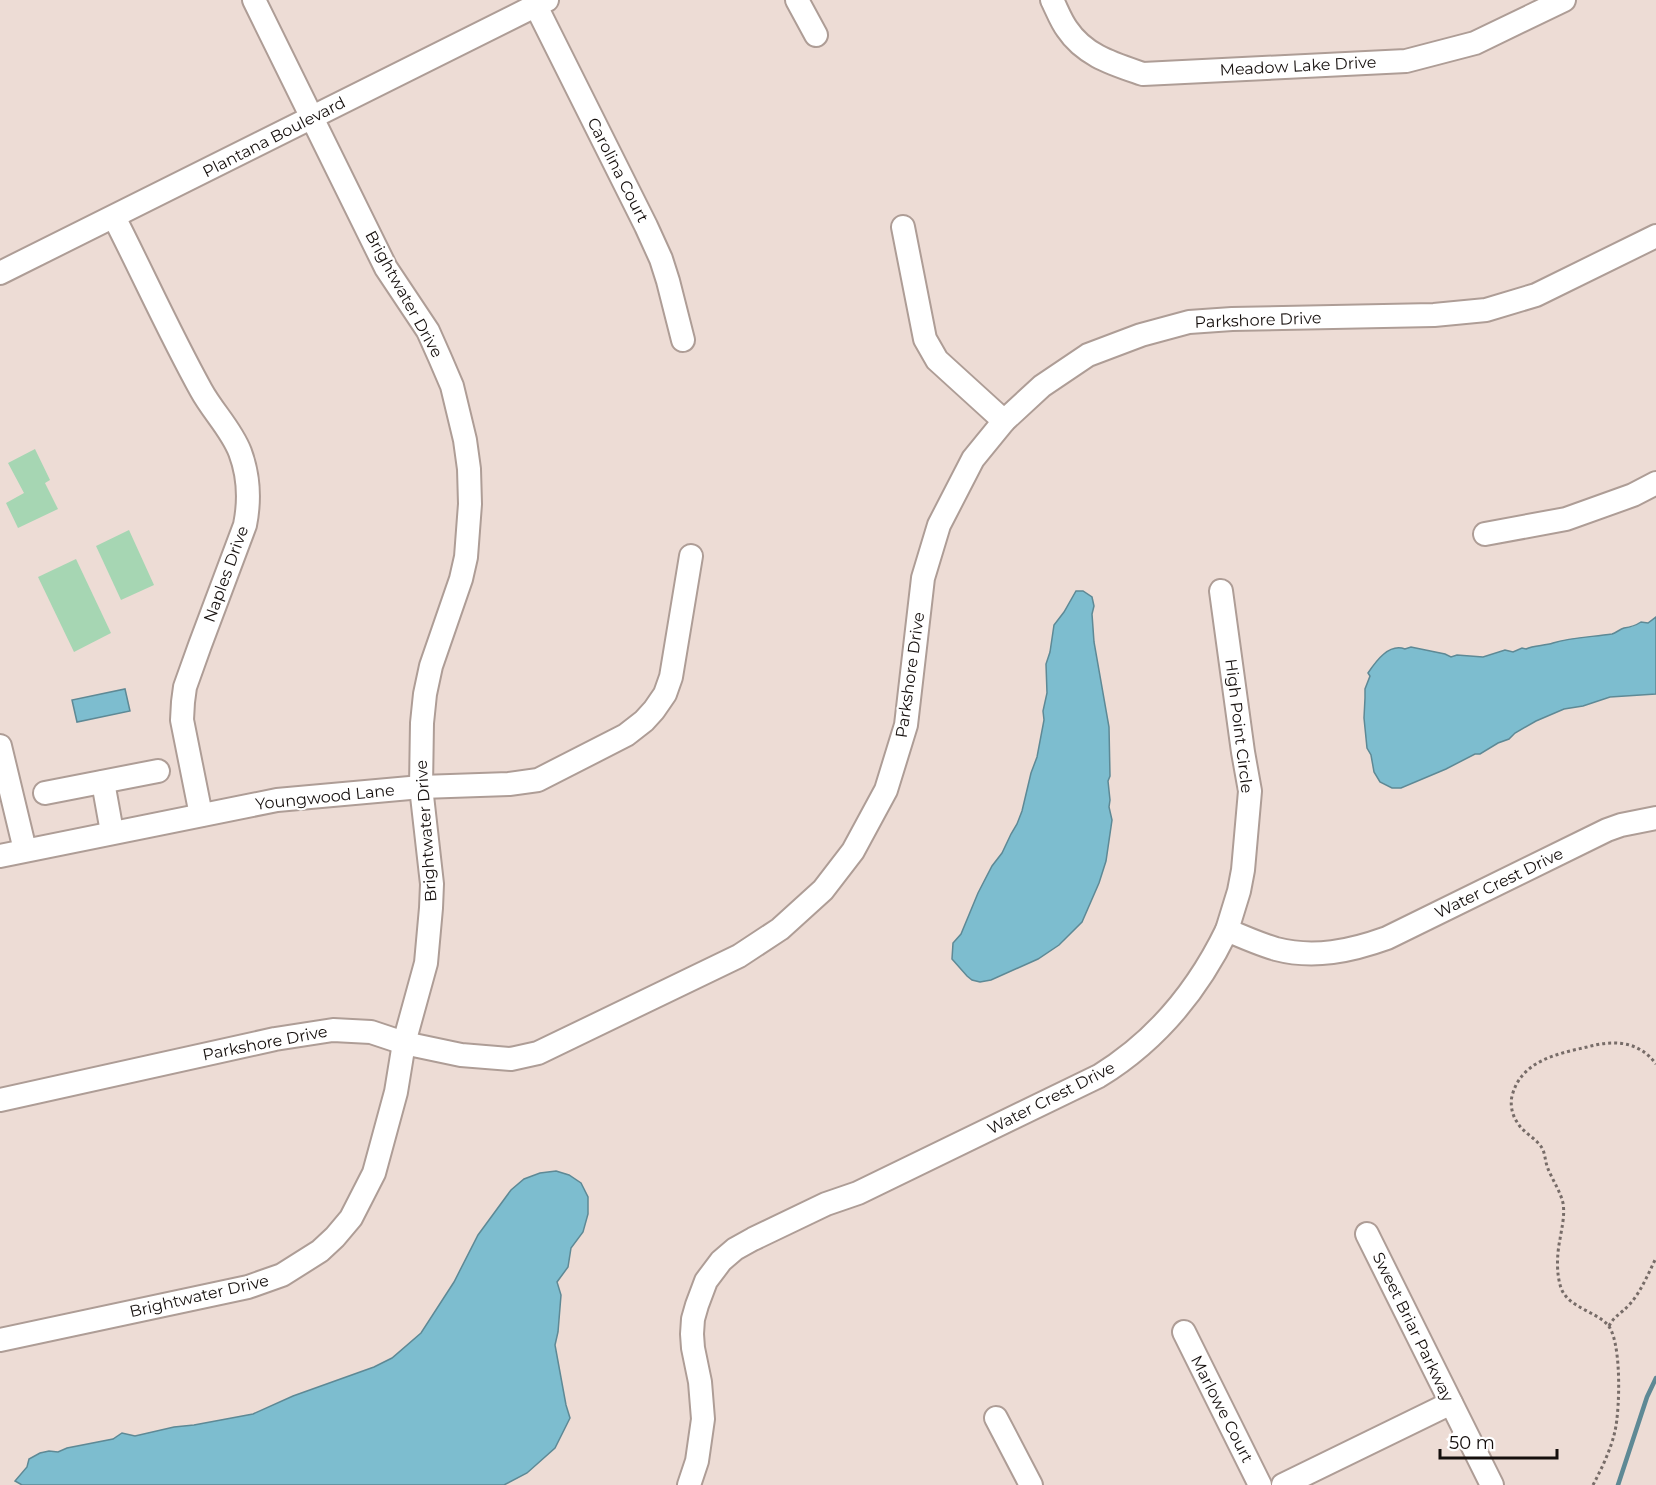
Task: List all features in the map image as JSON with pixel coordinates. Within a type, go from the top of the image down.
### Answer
[{"type":"street","name":"Brightwater Drive","points":[[0,1341],[248,1287],[282,1275],[320,1251],[351,1218],[374,1173],[396,1092],[404,1043],[426,963],[432,884],[422,787],[422,723],[431,666],[461,579],[465,557],[470,504],[465,440],[452,386],[428,331],[386,268],[254,0]]},
{"type":"street","points":[[797,0],[816,35]]},
{"type":"street","name":"Meadow Lake Drive","points":[[1052,0],[1067,30],[1084,48],[1105,62],[1143,74],[1406,62],[1475,43],[1563,0]]},
{"type":"street","name":"Plantana Boulevard","points":[[0,273],[542,3]]},
{"type":"street","name":"Carolina Court","points":[[542,3],[658,251],[683,340]]},
{"type":"street","name":"Naples Drive","points":[[114,217],[208,403],[234,438],[245,470],[248,488],[245,525],[200,645],[183,702],[182,720],[201,815]]},
{"type":"street","points":[[903,226],[925,339],[937,360],[1004,421]]},
{"type":"street","name":"Parkshore Drive","points":[[0,1100],[264,1042],[333,1030],[371,1032],[404,1043],[461,1055],[512,1059],[538,1053],[739,956],[780,929],[823,890],[853,851],[886,790],[906,725],[924,578],[939,525],[974,459],[1004,421],[1042,386],[1088,355],[1141,335],[1189,322],[1434,315],[1486,310],[1536,295],[1656,236]]},
{"type":"street","points":[[1485,534],[1566,519],[1633,495],[1656,483]]},
{"type":"street","name":"Youngwood Lane","points":[[0,856],[277,800],[422,787],[509,784],[538,780],[626,735],[644,721],[665,694],[671,677],[691,556]]},
{"type":"street","name":"High Point Circle","points":[[1221,591],[1250,791],[1243,870],[1227,930]]},
{"type":"street","points":[[0,746],[25,850]]},
{"type":"street","points":[[45,793],[158,771]]},
{"type":"street","points":[[103,782],[112,832]]},
{"type":"street","name":"Water Crest Drive","points":[[689,1485],[697,1461],[702,1419],[700,1382],[693,1348],[693,1319],[706,1281],[721,1261],[735,1249],[826,1204],[858,1193],[956,1146],[1117,1065],[1158,1030],[1175,1012],[1216,953],[1227,930],[1275,949],[1289,952],[1310,954],[1359,948],[1387,938],[1607,830],[1656,818]]},
{"type":"street","name":"Sweet Briar Parkway","points":[[1367,1233],[1492,1485]]},
{"type":"street","name":"Marlowe Court","points":[[1184,1332],[1260,1485]]},
{"type":"street","points":[[1282,1485],[1451,1403]]},
{"type":"street","points":[[996,1418],[1031,1485]]},
{"type":"path","points":[[1593,1485],[1611,1447],[1616,1428],[1618,1365],[1614,1335],[1609,1326],[1599,1317],[1568,1299],[1562,1291],[1559,1280],[1558,1252],[1564,1214],[1562,1200],[1541,1146],[1516,1121],[1511,1101],[1514,1089],[1524,1072],[1539,1061],[1564,1052],[1606,1042],[1616,1042],[1627,1044],[1644,1052],[1656,1064]]},
{"type":"path","points":[[1609,1326],[1614,1317],[1630,1304],[1656,1258]]},
{"type":"green space","points":[[35,449],[50,480],[45,483],[58,509],[18,528],[6,503],[24,493],[8,463]]},
{"type":"green space","points":[[129,530],[154,585],[121,600],[96,546]]},
{"type":"green space","points":[[76,559],[111,633],[74,652],[38,577]]},
{"type":"water","points":[[1076,591],[1083,591],[1092,597],[1094,642],[1109,727],[1110,776],[1108,781],[1112,820],[1106,861],[1082,922],[1059,945],[1038,959],[991,980],[980,982],[972,980],[952,959],[953,943],[961,934],[978,893],[992,866],[1002,853],[1022,811],[1037,757],[1044,720],[1043,711],[1047,693],[1046,664],[1054,625]]},
{"type":"water","points":[[1656,617],[1656,694],[1610,697],[1583,706],[1564,709],[1536,721],[1509,739],[1480,754],[1475,754],[1401,788],[1392,788],[1380,782],[1374,772],[1371,755],[1367,748],[1364,718],[1365,689],[1370,676],[1368,673],[1388,651],[1411,647],[1451,657],[1457,655],[1483,657],[1505,650],[1513,652],[1522,648],[1568,639],[1612,634],[1641,622],[1648,623]]},
{"type":"water","points":[[125,689],[130,711],[77,722],[72,700]]},
{"type":"water","points":[[556,1171],[569,1175],[581,1183],[588,1197],[588,1214],[583,1232],[571,1248],[568,1267],[557,1282],[561,1295],[555,1345],[570,1418],[555,1448],[527,1473],[504,1485],[22,1485],[15,1481],[27,1467],[29,1459],[40,1453],[58,1452],[67,1448],[113,1439],[122,1433],[135,1436],[253,1414],[392,1358],[421,1333],[454,1282],[478,1235],[511,1190],[524,1179],[540,1173]]},
{"type":"waterway","points":[[1618,1485],[1647,1397],[1656,1378]]}]
